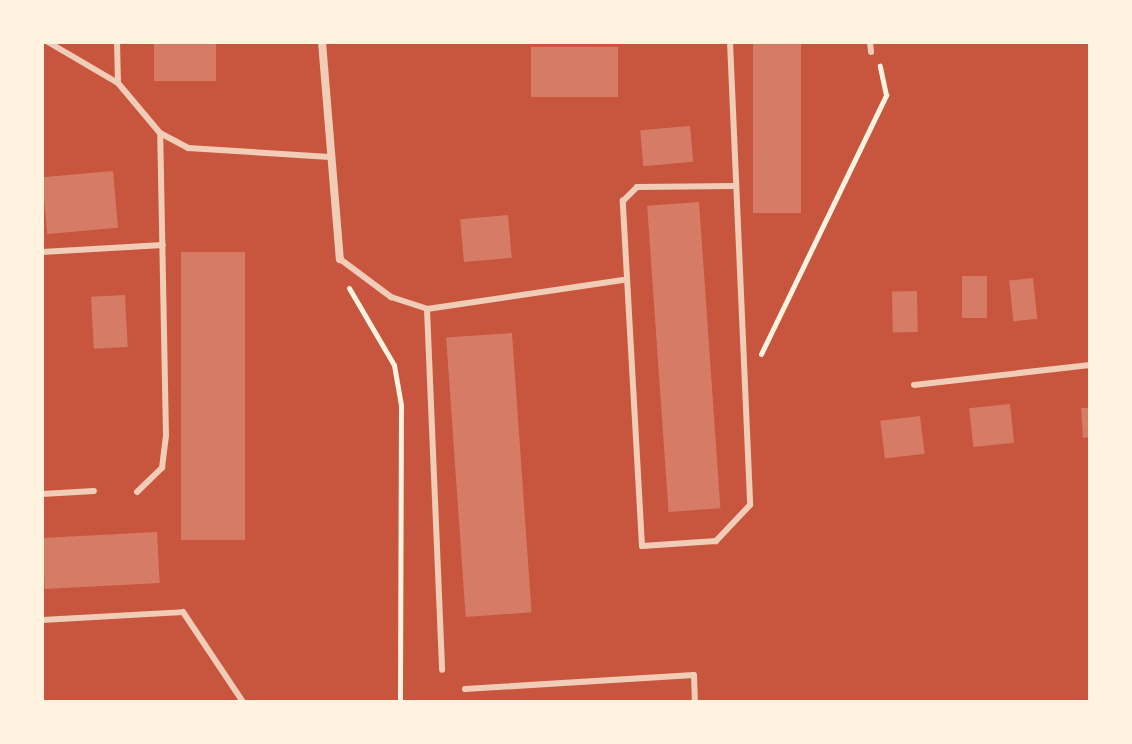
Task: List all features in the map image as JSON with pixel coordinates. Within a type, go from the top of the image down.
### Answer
[{"type":"street","points":[[322,42],[340,259]]},
{"type":"lane","points":[[48,42],[118,83],[160,133],[202,150],[330,157]]},
{"type":"lane","points":[[117,42],[118,83]]},
{"type":"lane","points":[[730,42],[750,505],[740,523],[716,541],[642,546],[623,280],[623,201],[637,187],[735,186]]},
{"type":"lane","points":[[870,42],[871,52]]},
{"type":"lane","points":[[137,492],[162,468],[166,436],[160,133]]},
{"type":"lane","points":[[42,252],[163,245]]},
{"type":"lane","points":[[340,259],[382,291],[427,309],[623,280]]},
{"type":"lane","points":[[427,309],[442,670]]},
{"type":"lane","points":[[914,385],[1090,365]]},
{"type":"lane","points":[[42,494],[94,491]]},
{"type":"lane","points":[[42,620],[183,612],[243,702]]},
{"type":"lane","points":[[465,689],[694,675],[695,702]]},
{"type":"path","points":[[743,386],[831,221],[886,95],[884,71],[871,52]]},
{"type":"path","points":[[340,259],[351,293],[394,365],[401,405],[400,702]]},
{"type":"building","points":[[154,42],[216,42],[216,81],[154,81]]},
{"type":"building","points":[[753,42],[801,42],[801,213],[753,213]]},
{"type":"building","points":[[531,47],[618,47],[618,97],[531,97]]},
{"type":"building","points":[[690,126],[693,162],[643,166],[640,130]]},
{"type":"building","points":[[113,171],[118,228],[47,234],[42,177]]},
{"type":"building","points":[[699,202],[720,508],[669,512],[647,206]]},
{"type":"building","points":[[508,215],[512,258],[464,262],[460,219]]},
{"type":"building","points":[[181,252],[245,252],[245,540],[181,540]]},
{"type":"building","points":[[962,276],[987,276],[987,318],[962,318]]},
{"type":"building","points":[[1033,278],[1037,319],[1013,321],[1009,281]]},
{"type":"building","points":[[892,291],[917,291],[918,332],[893,332]]},
{"type":"building","points":[[125,295],[128,347],[94,349],[91,297]]},
{"type":"building","points":[[512,333],[532,612],[466,617],[446,338]]},
{"type":"building","points":[[1010,404],[1014,443],[973,447],[969,408]]},
{"type":"building","points":[[1081,408],[1090,408],[1090,437],[1083,438]]},
{"type":"building","points":[[920,416],[925,454],[885,459],[880,421]]},
{"type":"building","points":[[157,532],[160,583],[45,589],[42,538]]}]
